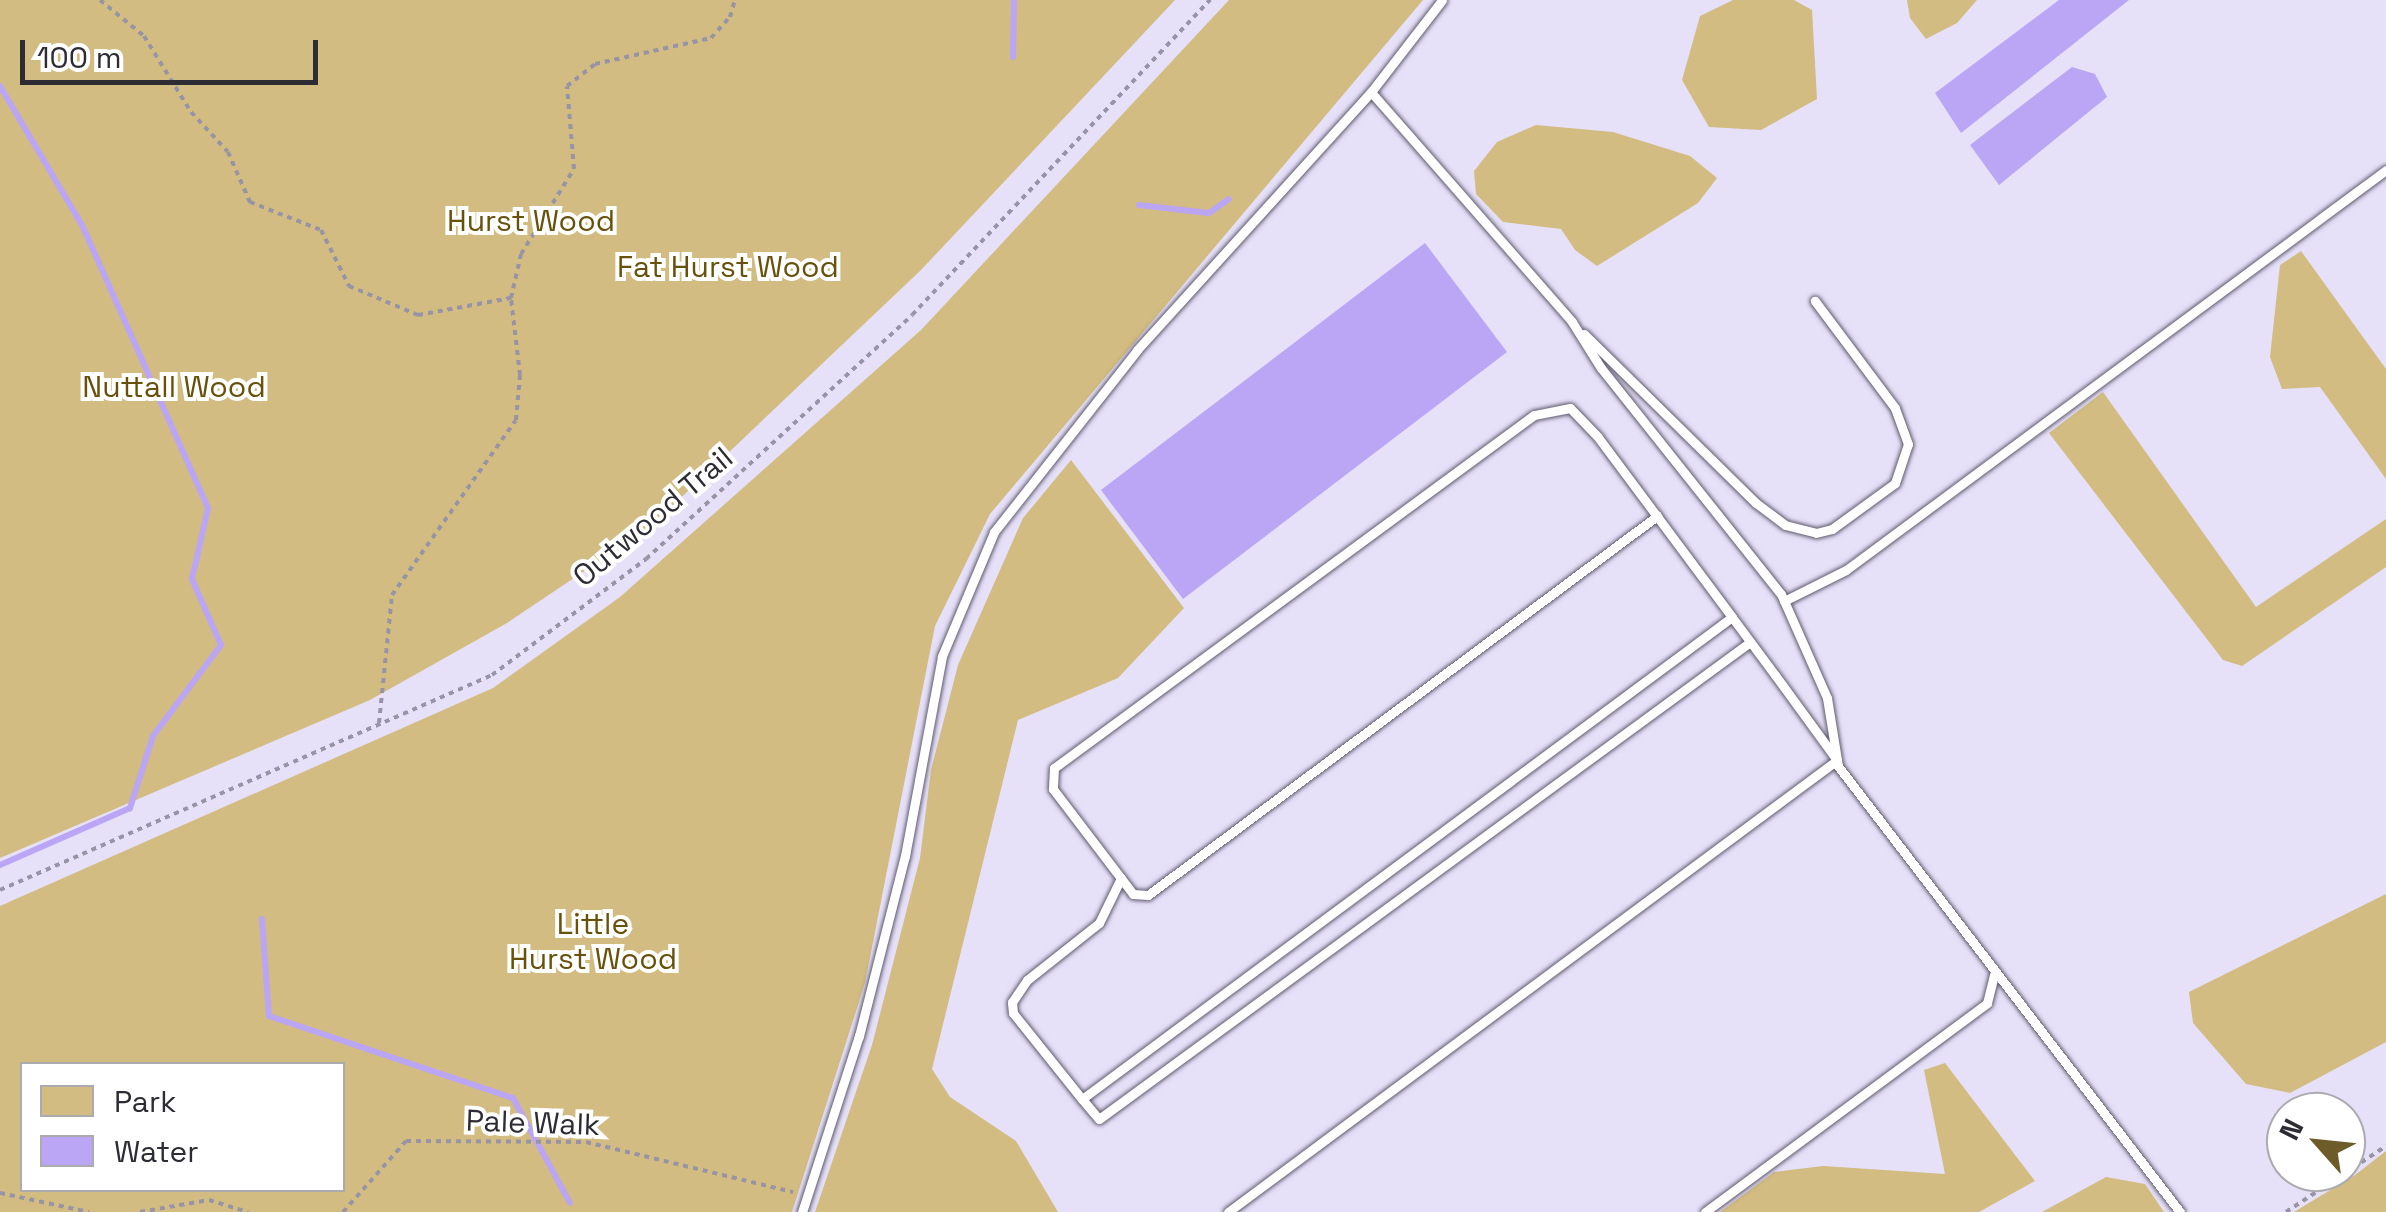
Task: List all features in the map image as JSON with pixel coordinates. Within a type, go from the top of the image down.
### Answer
[{"type":"lane","points":[[802,1212],[859,1036],[905,856],[942,656],[994,532],[1137,350],[1371,92],[1442,0]]},
{"type":"lane","points":[[1371,92],[1572,322],[1784,600],[1827,698],[1837,760]]},
{"type":"lane","points":[[1784,600],[1846,570],[2386,170]]},
{"type":"lane","points":[[1572,322],[1756,503],[1785,524],[1816,533],[1832,529],[1895,483],[1908,444],[1895,408],[1816,301]]},
{"type":"lane","points":[[1657,516],[1148,895],[1138,898],[1053,789],[1054,768],[1534,415],[1560,408],[1580,413],[1657,516],[1732,617],[1994,973],[2180,1212]]},
{"type":"lane","points":[[1082,1099],[1732,617]]},
{"type":"lane","points":[[1121,878],[1099,923],[1027,980],[1012,1002],[1013,1013],[1098,1119],[1750,642]]},
{"type":"lane","points":[[1228,1212],[1837,760]]},
{"type":"lane","points":[[1705,1212],[1988,1003],[1994,973]]},
{"type":"path","points":[[100,0],[144,36],[191,112],[228,152],[250,202],[321,230],[348,286],[418,315],[512,298]]},
{"type":"path","points":[[379,724],[392,596],[516,420],[520,374],[512,298],[521,254],[574,169],[567,86],[595,64],[710,38],[730,18],[735,0]]},
{"type":"path","name":"Outwood Trail","points":[[0,890],[492,674],[646,559],[912,316],[1210,0]]},
{"type":"path","name":"Pale Walk","points":[[343,1212],[406,1141],[586,1142],[807,1196]]},
{"type":"path","points":[[2286,1212],[2386,1146]]},
{"type":"path","points":[[0,1194],[88,1212]]},
{"type":"path","points":[[140,1212],[209,1200],[248,1212]]},
{"type":"green space","points":[[0,0],[1175,0],[921,270],[650,527],[507,623],[370,700],[0,858]]},
{"type":"green space","name":"Little Hurst Wood","points":[[1229,0],[1423,0],[990,514],[935,626],[865,983],[792,1212],[0,1212],[0,906],[493,688],[620,597],[921,330]]},
{"type":"green space","points":[[1733,0],[1794,0],[1812,10],[1817,99],[1761,130],[1709,127],[1682,80],[1700,16]]},
{"type":"green space","points":[[1907,0],[1977,0],[1957,23],[1926,39],[1910,18]]},
{"type":"green space","points":[[1536,125],[1613,132],[1690,156],[1717,178],[1698,203],[1597,266],[1575,250],[1561,229],[1503,222],[1476,194],[1474,171],[1497,142]]},
{"type":"green space","points":[[2301,251],[2386,369],[2386,479],[2320,387],[2282,389],[2270,357],[2280,265]]},
{"type":"green space","points":[[2103,392],[2256,607],[2386,519],[2386,567],[2242,666],[2223,660],[2049,433]]},
{"type":"green space","points":[[1071,460],[1184,608],[1118,678],[1018,720],[932,1069],[950,1097],[1016,1141],[1058,1212],[815,1212],[872,1045],[920,858],[931,770],[958,665],[1023,518]]},
{"type":"green space","points":[[2386,894],[2386,1042],[2292,1092],[2246,1084],[2193,1023],[2189,992]]},
{"type":"green space","points":[[1945,1063],[2035,1181],[1979,1212],[1720,1212],[1774,1172],[1823,1166],[1945,1174],[1924,1070]]},
{"type":"green space","points":[[2386,1151],[2386,1212],[2294,1212],[2327,1192],[2366,1192],[2366,1166]]},
{"type":"green space","points":[[2106,1177],[2145,1184],[2164,1212],[2042,1212]]},
{"type":"water","points":[[2059,0],[2129,0],[1961,133],[1935,93]]},
{"type":"water","points":[[2072,67],[2095,74],[2107,97],[1999,185],[1970,145]]},
{"type":"water","points":[[1425,243],[1507,352],[1183,599],[1101,490]]},
{"type":"waterway","points":[[1013,57],[1014,0]]},
{"type":"waterway","points":[[0,86],[82,225],[208,508],[192,579],[221,645],[153,736],[130,808],[0,865]]},
{"type":"waterway","points":[[1139,205],[1209,213],[1229,199]]},
{"type":"waterway","points":[[262,919],[269,1016],[513,1098],[570,1203]]},
{"type":"park label","name":"Hurst Wood","points":[[531,221]]},
{"type":"park label","name":"Fat Hurst Wood","points":[[728,267]]},
{"type":"park label","name":"Nuttall Wood","points":[[174,387]]}]
